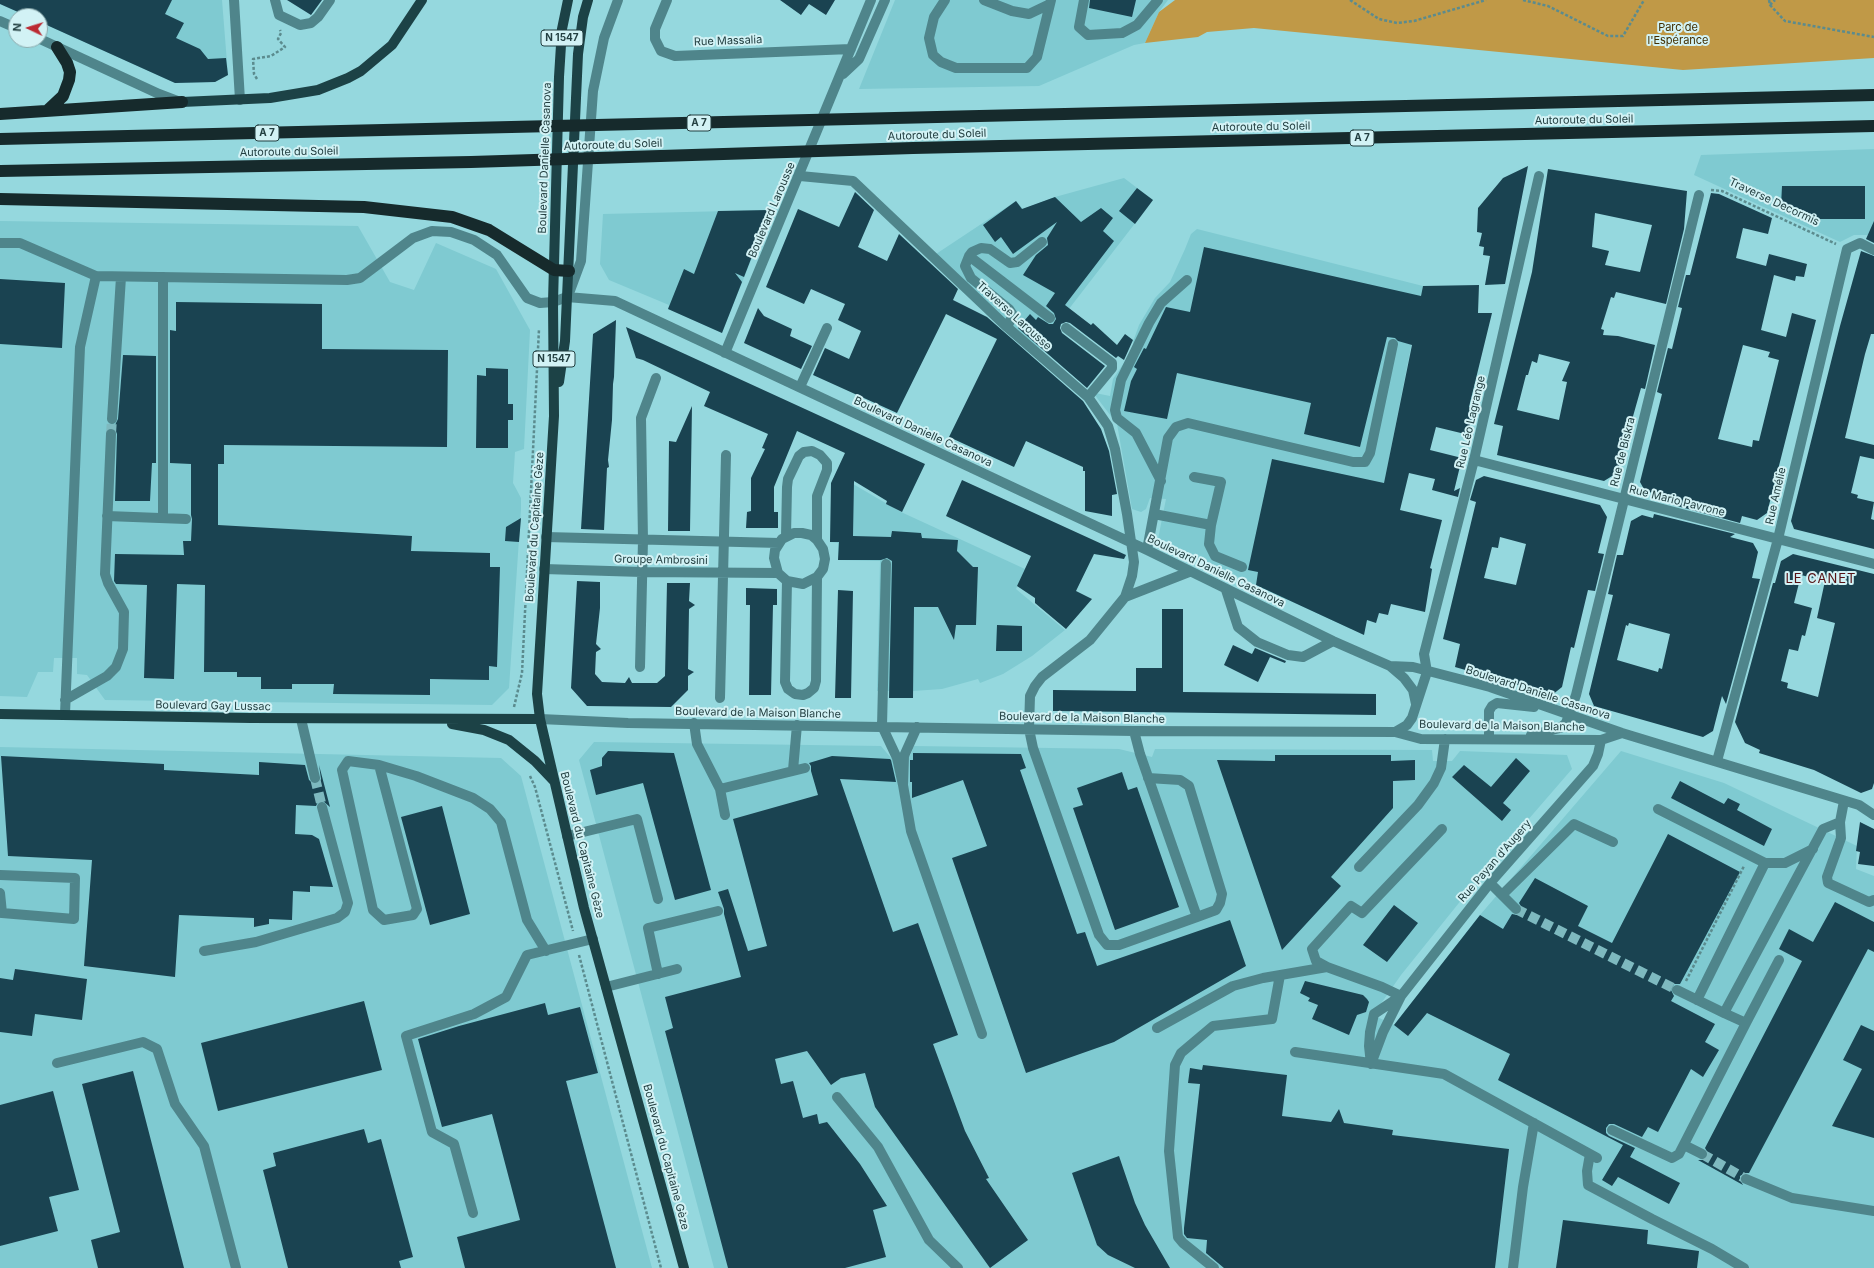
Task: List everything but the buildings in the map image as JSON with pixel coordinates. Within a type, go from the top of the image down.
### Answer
[{"type":"highway","points":[[47,111],[63,96],[69,80],[70,72],[67,63],[57,47]]},
{"type":"highway","name":"Autoroute du Soleil","points":[[0,139],[535,128],[862,118],[1014,116],[1874,95]]},
{"type":"highway","points":[[0,114],[182,102]]},
{"type":"highway","name":"Autoroute du Soleil","points":[[0,171],[534,160],[851,152],[921,148],[1874,126]]},
{"type":"highway","points":[[0,199],[364,207],[452,217],[489,230],[554,270],[569,271]]},
{"type":"main road","points":[[182,102],[270,98],[318,90],[348,78],[361,71],[392,45],[422,0]]},
{"type":"main road","name":"Boulevard Danielle Casanova","points":[[553,302],[559,77],[562,29],[568,0]]},
{"type":"main road","points":[[567,298],[578,54],[583,17],[588,0]]},
{"type":"main road","name":"Boulevard du Capitaine Gèze","points":[[554,416],[565,341],[567,298]]},
{"type":"main road","name":"Boulevard du Capitaine Gèze","points":[[553,302],[554,416],[537,694],[540,719],[593,939],[684,1268]]},
{"type":"main road","name":"Boulevard Gay Lussac","points":[[0,714],[301,719],[540,719]]},
{"type":"main road","name":"Boulevard Gay Lussac","points":[[427,719],[484,730],[509,740],[535,761],[554,781]]},
{"type":"street","points":[[234,0],[240,100]]},
{"type":"street","points":[[275,0],[279,15],[300,25],[311,23],[318,17],[330,0]]},
{"type":"street","points":[[567,298],[581,261],[593,91],[604,38],[618,0]]},
{"type":"street","name":"Rue Massalia","points":[[667,0],[655,29],[655,39],[661,51],[675,56],[851,49]]},
{"type":"street","name":"Boulevard Larousse","points":[[725,353],[800,176],[871,0]]},
{"type":"street","name":"Boulevard Larousse","points":[[840,77],[859,59],[885,0]]},
{"type":"street","points":[[945,0],[934,17],[929,38],[933,55],[941,62],[956,68],[1026,68],[1037,57],[1050,2]]},
{"type":"street","points":[[984,0],[1012,11],[1029,14],[1050,2]]},
{"type":"street","points":[[1084,0],[1079,28],[1088,35],[1122,33],[1137,25],[1158,0]]},
{"type":"street","points":[[48,43],[159,94],[182,102]]},
{"type":"street","name":"Traverse Larousse","points":[[800,176],[853,181],[1007,328],[1088,396],[1108,426],[1115,449],[1131,543],[1133,570],[1125,597]]},
{"type":"street","name":"Rue Léo Lagrange","points":[[1427,672],[1424,654],[1474,460],[1539,176]]},
{"type":"street","name":"Rue de Biskra","points":[[1570,715],[1623,499],[1703,192]]},
{"type":"street","points":[[0,242],[20,243],[96,276],[347,280],[360,278],[413,238],[432,231],[451,232],[474,240],[497,255],[526,298],[540,304],[553,302]]},
{"type":"street","points":[[1007,328],[1013,315],[1009,309],[971,278],[966,266],[969,256],[972,252],[981,248],[990,249],[1010,263],[1017,262],[1042,242]]},
{"type":"street","points":[[1847,249],[1860,243],[1874,250]]},
{"type":"street","name":"Rue Amélie","points":[[1717,760],[1778,539],[1847,249]]},
{"type":"street","points":[[969,256],[1050,318]]},
{"type":"street","points":[[65,714],[80,347],[96,276]]},
{"type":"street","points":[[112,420],[121,277]]},
{"type":"street","points":[[163,277],[163,518]]},
{"type":"street","points":[[1161,481],[1136,433],[1118,418],[1115,410],[1122,380],[1149,323],[1161,303],[1187,280]]},
{"type":"street","name":"Boulevard Danielle Casanova","points":[[553,302],[567,298],[615,301],[1147,550],[1332,642],[1390,666],[1413,667],[1427,672],[1490,687],[1622,733],[1717,760],[1844,800],[1859,805],[1874,815]]},
{"type":"street","points":[[800,387],[827,328]]},
{"type":"street","points":[[1066,328],[1112,363],[1112,368],[1088,396]]},
{"type":"street","points":[[1147,550],[1168,438],[1176,427],[1188,423],[1353,462],[1365,462],[1370,452],[1393,344]]},
{"type":"street","points":[[640,667],[643,540],[641,418],[656,378]]},
{"type":"street","points":[[65,700],[107,676],[116,667],[123,649],[124,612],[108,583],[105,574],[111,434]]},
{"type":"street","points":[[786,536],[786,487],[788,479],[799,456],[804,452],[812,451],[820,455],[827,463],[827,470],[817,496],[817,540]]},
{"type":"street","points":[[720,698],[726,455]]},
{"type":"street","name":"Rue Mario Pavrone","points":[[1474,460],[1874,564]]},
{"type":"street","points":[[1194,477],[1222,482],[1211,525],[1209,544],[1215,556],[1242,567]]},
{"type":"street","points":[[1154,514],[1211,525]]},
{"type":"street","points":[[107,516],[186,519]]},
{"type":"street","points":[[794,533],[802,533],[811,535],[817,540],[823,549],[825,559],[823,569],[817,577],[803,584],[787,581],[778,573],[774,558],[775,550],[786,536],[794,533]]},
{"type":"street","name":"Groupe Ambrosini","points":[[546,537],[779,543]]},
{"type":"street","points":[[886,564],[882,726],[897,758],[911,831],[982,1034]]},
{"type":"street","name":"Groupe Ambrosini","points":[[544,569],[642,572],[778,573]]},
{"type":"street","points":[[1148,778],[1180,780],[1189,786],[1222,894],[1216,910],[1119,945],[1107,945],[1099,935],[1033,748],[1029,729],[1030,696],[1042,677],[1090,640],[1125,597],[1189,572]]},
{"type":"street","points":[[787,581],[785,682],[788,689],[795,694],[802,695],[808,693],[814,688],[816,681],[817,577]]},
{"type":"street","points":[[1226,590],[1238,627],[1257,642],[1288,655],[1303,657],[1332,642]]},
{"type":"street","points":[[1390,666],[1404,678],[1413,690],[1416,704]]},
{"type":"street","points":[[1395,732],[1409,722],[1427,672]]},
{"type":"street","points":[[1489,739],[1489,710],[1497,703],[1550,708]]},
{"type":"street","points":[[1511,739],[1560,728],[1566,723],[1570,715]]},
{"type":"street","points":[[301,719],[315,778]]},
{"type":"street","name":"Boulevard de la Maison Blanche","points":[[540,719],[1134,731],[1395,732],[1421,739],[1600,740],[1622,733]]},
{"type":"street","points":[[694,723],[697,744],[720,790],[724,815]]},
{"type":"street","points":[[793,770],[797,725]]},
{"type":"street","points":[[902,784],[904,756],[917,727]]},
{"type":"street","points":[[1134,731],[1148,778],[1197,917]]},
{"type":"street","points":[[1359,867],[1418,805],[1434,783],[1441,768],[1445,739]]},
{"type":"street","name":"Rue Payan d'Augery","points":[[1401,996],[1490,883],[1593,766],[1598,754],[1600,740]]},
{"type":"street","points":[[379,765],[417,908],[413,914],[384,920],[373,910],[342,770],[348,761],[379,765],[416,776],[473,798],[490,809],[501,822],[527,920],[546,951]]},
{"type":"street","points":[[720,790],[805,768]]},
{"type":"street","points":[[1844,800],[1840,822],[1841,838],[1827,877],[1828,883],[1869,902],[1874,900]]},
{"type":"street","points":[[204,951],[256,942],[338,918],[345,912],[348,903],[322,807]]},
{"type":"street","points":[[1658,809],[1764,863],[1785,863],[1813,849]]},
{"type":"street","points":[[567,836],[637,819],[658,899]]},
{"type":"street","points":[[1724,1013],[1823,829],[1840,822]]},
{"type":"street","points":[[1502,895],[1574,824],[1613,842]]},
{"type":"street","points":[[1401,996],[1382,987],[1327,967],[1316,961],[1312,949],[1351,906],[1362,913],[1442,829]]},
{"type":"street","points":[[1697,1000],[1764,863]]},
{"type":"street","points":[[0,875],[75,878],[74,919],[2,913],[0,893]]},
{"type":"street","points":[[1490,883],[1516,909]]},
{"type":"street","points":[[658,974],[648,928],[718,911]]},
{"type":"street","points":[[473,1213],[454,1144],[432,1132],[406,1036],[474,1014],[506,997],[527,955],[593,939]]},
{"type":"street","points":[[1612,1130],[1672,1158],[1679,1154],[1778,960]]},
{"type":"street","points":[[1157,1028],[1233,986],[1280,975],[1327,967]]},
{"type":"street","points":[[606,986],[677,969]]},
{"type":"street","points":[[1214,1268],[1183,1243],[1178,1237],[1169,1151],[1175,1065],[1181,1053],[1213,1026],[1272,1019],[1280,975]]},
{"type":"street","points":[[1677,990],[1746,1023]]},
{"type":"street","points":[[1371,1064],[1383,1032],[1401,996]]},
{"type":"street","points":[[1371,1064],[1369,1046],[1374,1014],[1401,996]]},
{"type":"street","points":[[57,1063],[143,1042],[157,1049],[175,1104],[204,1146],[236,1268]]},
{"type":"street","points":[[1295,1052],[1444,1074],[1484,1098],[1534,1123],[1593,1156],[1587,1170],[1588,1185],[1712,1249],[1744,1268]]},
{"type":"street","points":[[837,1097],[878,1147],[929,1240],[958,1268]]},
{"type":"street","points":[[1512,1268],[1523,1187],[1534,1123]]},
{"type":"street","points":[[1684,1145],[1702,1154]]},
{"type":"street","points":[[1746,1179],[1792,1198],[1874,1211]]},
{"type":"path","points":[[1350,0],[1379,19],[1396,23],[1414,21],[1486,0]]},
{"type":"path","points":[[1523,0],[1548,6],[1608,36],[1623,36],[1644,0]]},
{"type":"path","points":[[1769,0],[1770,5],[1785,21],[1874,37]]},
{"type":"path","points":[[1770,5],[1775,0]]},
{"type":"path","points":[[257,79],[254,74],[254,59],[271,56],[285,47],[278,39],[281,33],[278,26]]},
{"type":"path","name":"Traverse Decormis","points":[[1703,192],[1722,191],[1847,249]]},
{"type":"shaded area","points":[[0,0],[222,0],[228,75],[215,82],[175,83],[48,26],[48,8],[9,8],[0,4]]},
{"type":"shaded area","points":[[895,0],[1168,0],[1159,12],[1145,43],[1134,45],[1039,86],[859,89]]},
{"type":"shaded area","points":[[1874,149],[1874,237],[1868,235],[1854,235],[1840,242],[1694,175],[1701,155]]},
{"type":"shaded area","points":[[1124,178],[1153,200],[1038,349],[936,254],[1016,201],[1023,209],[1055,197]]},
{"type":"shaded area","points":[[771,210],[722,333],[668,309],[669,305],[609,280],[600,264],[603,214]]},
{"type":"shaded area","points":[[0,221],[358,226],[390,282],[414,290],[436,243],[496,269],[530,330],[524,449],[515,452],[513,483],[521,498],[521,509],[509,688],[492,705],[105,700],[87,675],[77,674],[77,658],[54,658],[53,672],[38,672],[27,697],[0,696]]},
{"type":"shaded area","points":[[1197,229],[1423,286],[1384,484],[1351,629],[1162,542],[1158,539],[1166,499],[1150,498],[1146,509],[1141,512],[1132,509],[1117,424],[1094,394],[1110,396],[1113,379],[1134,348],[1133,342],[1139,325],[1155,298],[1170,282],[1191,234]]},
{"type":"shaded area","points":[[853,484],[901,512],[1025,569],[1016,589],[1065,630],[1032,656],[1003,674],[980,683],[978,679],[942,689],[913,691],[913,698],[889,698],[889,691],[877,691],[880,561],[838,560],[838,543],[830,542]]},
{"type":"shaded area","points":[[594,742],[881,746],[891,758],[910,756],[914,746],[1119,749],[1152,757],[1155,749],[1432,750],[1433,761],[1452,761],[1460,751],[1567,755],[1572,769],[1495,858],[1401,975],[1373,1015],[1394,1025],[1480,915],[1621,751],[1724,783],[1857,846],[1856,869],[1874,876],[1874,1268],[714,1268],[579,760]]},
{"type":"shaded area","points":[[0,747],[501,758],[521,776],[652,1268],[0,1268]]},
{"type":"green space","name":"Parc de l'Espérance","points":[[1175,0],[1874,0],[1874,58],[1683,70],[1254,28],[1207,32],[1198,37],[1145,43],[1159,12]]},
{"type":"tunnel","points":[[111,434],[112,419]]},
{"type":"tunnel","points":[[315,778],[322,807]]},
{"type":"tunnel","points":[[1516,909],[1677,990]]},
{"type":"tunnel","points":[[1702,1154],[1746,1179]]},
{"type":"district","name":"LE CANET","points":[[1821,579]]}]
